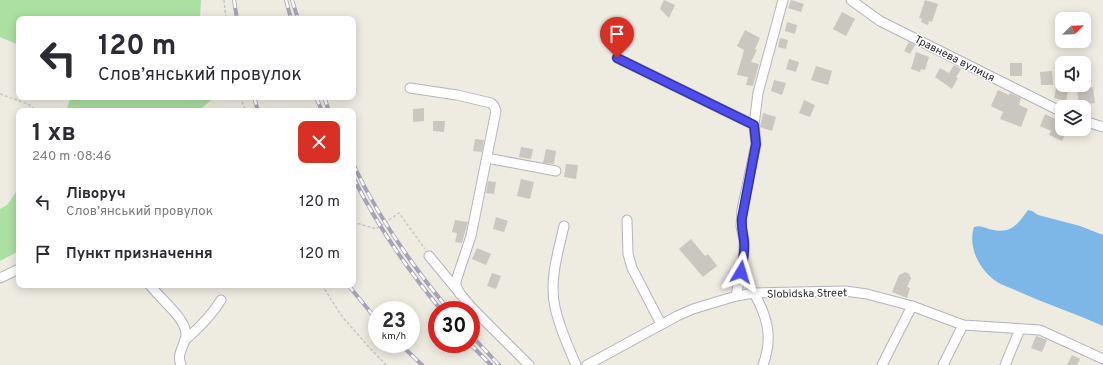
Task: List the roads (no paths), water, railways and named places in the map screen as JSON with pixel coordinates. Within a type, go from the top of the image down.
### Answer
[{"type":"street","points":[[736,296],[744,252],[744,240],[741,226],[742,210],[756,144],[754,125],[758,92],[783,0]]},
{"type":"street","name":"Травнева вулиця","points":[[851,0],[880,21],[1055,108]]},
{"type":"street","points":[[617,58],[754,125]]},
{"type":"street","points":[[410,88],[457,95],[493,105],[496,111],[471,236],[456,281],[456,286],[460,294]]},
{"type":"street","points":[[1091,123],[1103,127]]},
{"type":"street","points":[[487,158],[556,171]]},
{"type":"street","points":[[627,220],[628,254],[632,268],[661,324]]},
{"type":"street","points":[[564,226],[555,266],[554,305],[559,324],[576,365]]},
{"type":"street","points":[[429,256],[478,314],[529,365]]},
{"type":"street","points":[[0,278],[16,270]]},
{"type":"street","points":[[152,288],[183,325],[186,336],[179,356],[181,365]]},
{"type":"street","name":"Slobidska Street","points":[[587,365],[661,324],[693,309],[736,296],[845,291],[867,294],[912,306],[963,325],[1040,330],[1103,359]]},
{"type":"street","points":[[754,294],[762,308],[767,324],[767,346],[763,365]]},
{"type":"street","points":[[185,340],[216,309],[221,300]]},
{"type":"street","points":[[882,365],[912,306]]},
{"type":"street","points":[[943,365],[963,325]]},
{"type":"street","points":[[1005,365],[1020,329]]},
{"type":"water","points":[[1028,210],[1038,215],[1080,226],[1103,235],[1103,326],[995,281],[979,262],[973,249],[972,234],[974,227],[980,226],[997,231],[1008,230],[1017,224]]},
{"type":"railway","points":[[234,0],[237,16]]},
{"type":"railway","points":[[286,0],[290,16]]},
{"type":"railway","points":[[292,0],[297,16]]},
{"type":"railway","points":[[255,100],[257,108]]},
{"type":"railway","points":[[317,100],[321,108]]},
{"type":"railway","points":[[325,100],[328,108]]},
{"type":"railway","points":[[356,170],[373,203],[396,240],[442,301]]},
{"type":"railway","points":[[356,183],[393,246],[434,301]]},
{"type":"railway","points":[[350,288],[368,309]]},
{"type":"railway","points":[[480,345],[499,365]]},
{"type":"railway","points":[[409,353],[422,365]]},
{"type":"railway","points":[[479,353],[491,365]]}]
